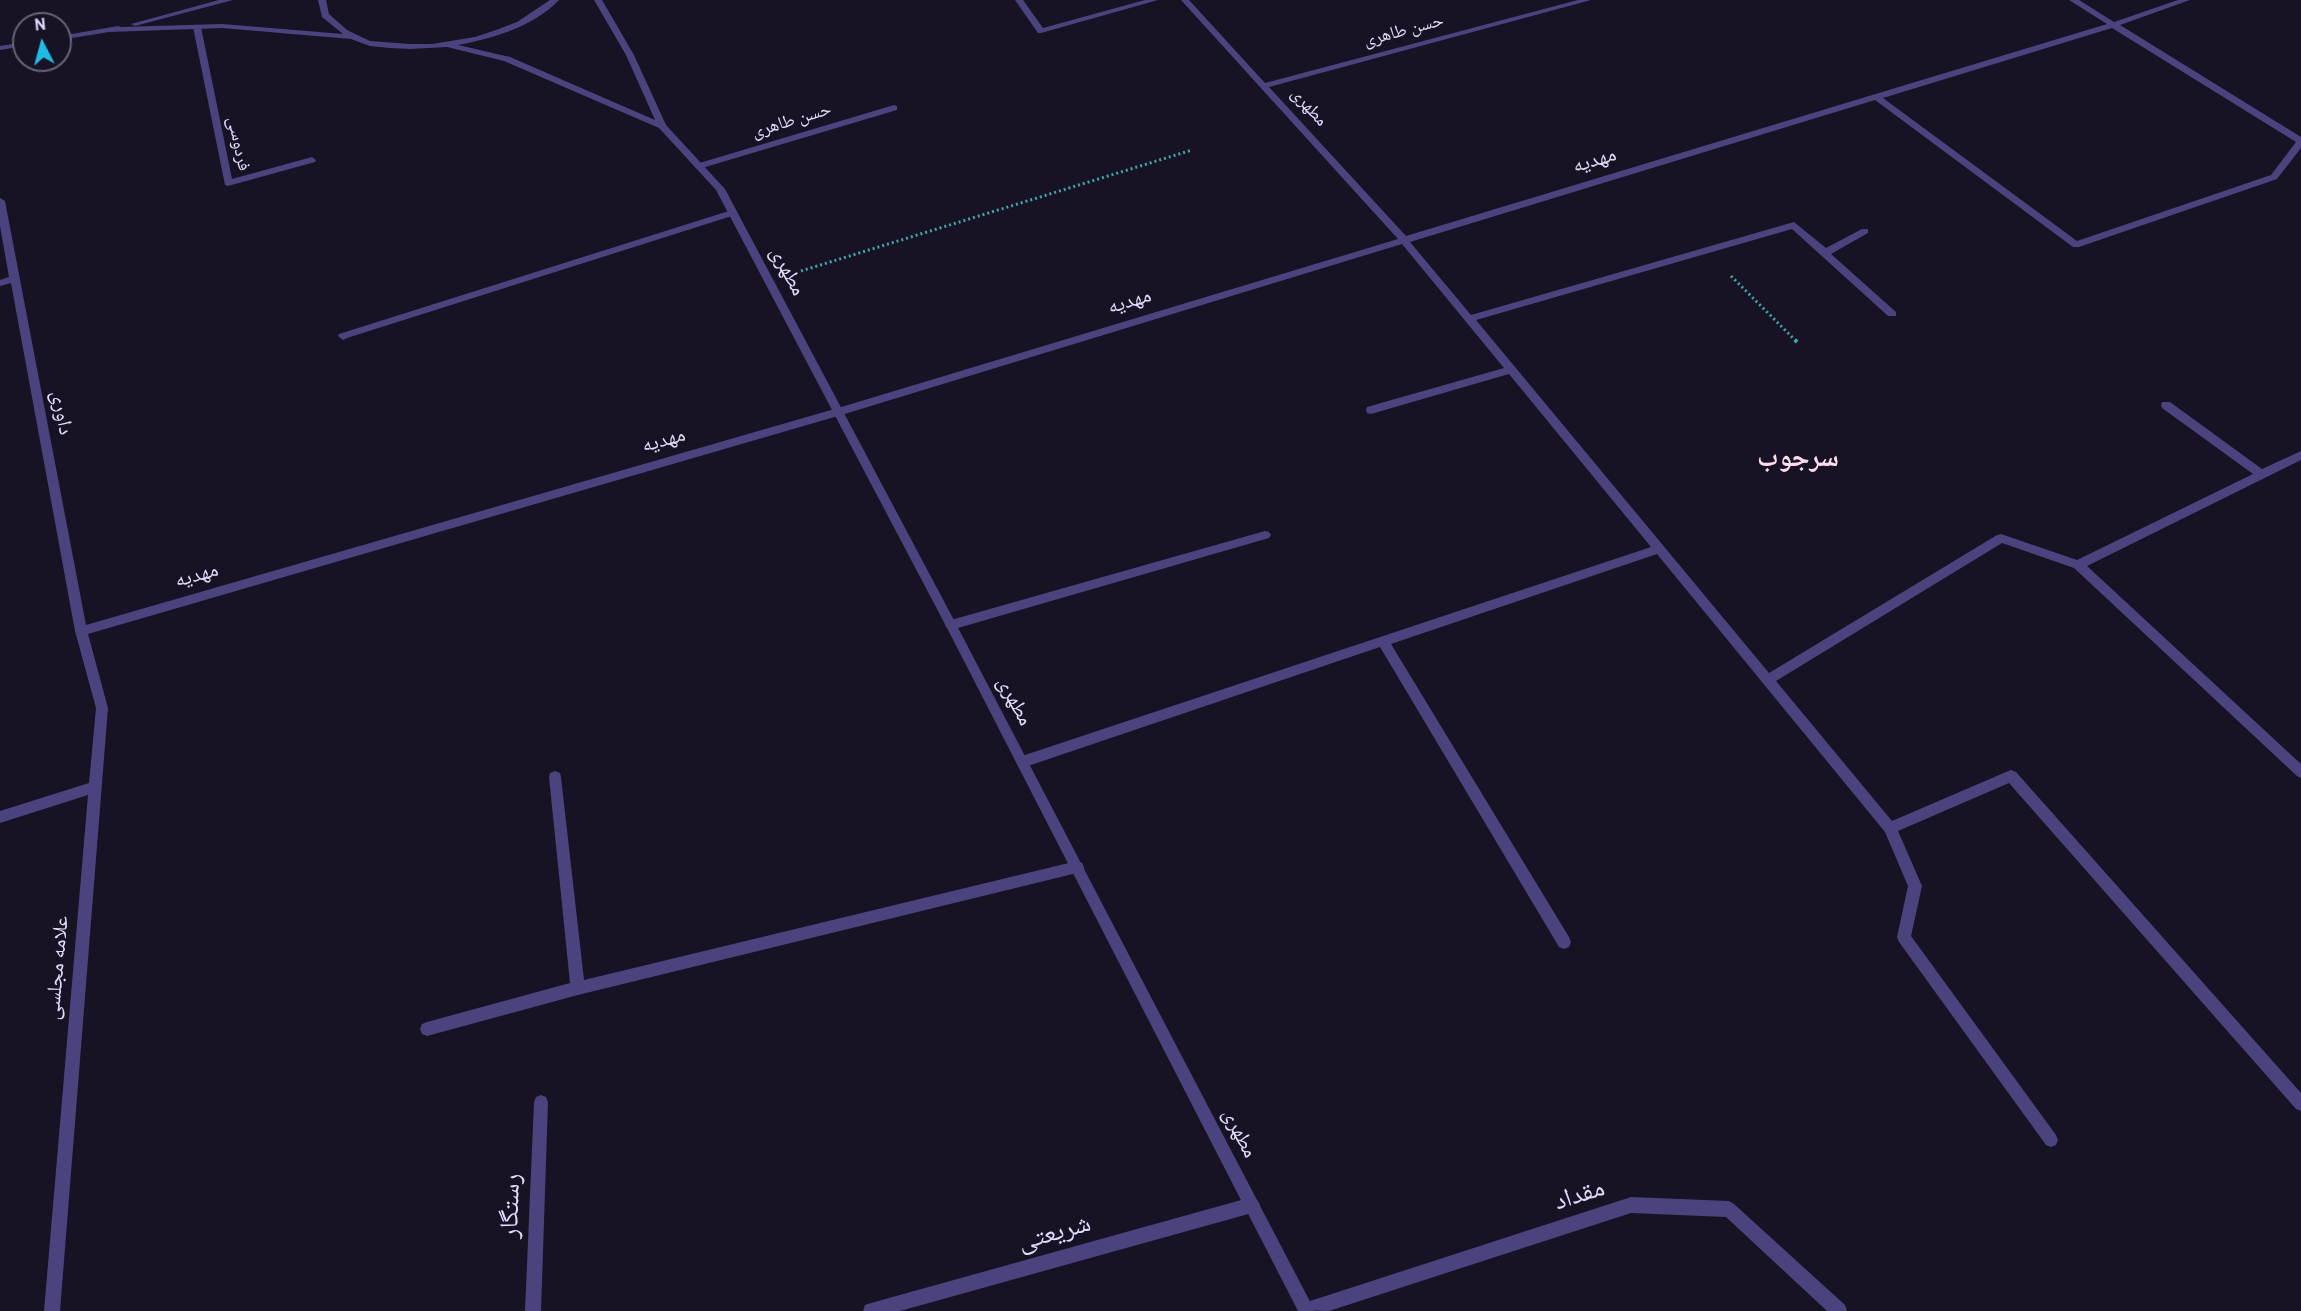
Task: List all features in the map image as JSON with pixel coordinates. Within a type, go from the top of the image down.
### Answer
[{"type":"street","points":[[72,36],[110,30],[229,0]]},
{"type":"street","points":[[322,0],[325,15],[342,31],[368,44],[406,47],[445,45],[486,37],[524,20],[555,0]]},
{"type":"street","points":[[598,0],[630,55],[662,126]]},
{"type":"street","points":[[1018,0],[1041,31],[1154,0]]},
{"type":"street","name":"مطهری","points":[[1185,0],[1404,240],[1890,828],[1916,886],[1904,938],[2051,1140]]},
{"type":"street","name":"حسن طاهری","points":[[1264,86],[1587,0]]},
{"type":"street","points":[[1876,97],[2076,245],[2274,177],[2301,142],[2073,0]]},
{"type":"street","name":"مهدیه","points":[[81,631],[838,412],[2113,25],[2186,0]]},
{"type":"street","points":[[110,30],[222,26],[356,37]]},
{"type":"street","name":"فردوسی","points":[[197,27],[228,183],[312,160]]},
{"type":"street","points":[[445,45],[507,59],[662,126]]},
{"type":"street","name":"حسن طاهری","points":[[699,166],[894,108]]},
{"type":"street","name":"مطهری","points":[[662,126],[720,189],[951,625],[1307,1311]]},
{"type":"street","name":"داوری","points":[[0,201],[81,631]]},
{"type":"street","points":[[343,336],[732,213]]},
{"type":"street","points":[[1469,319],[1794,225],[1892,314]]},
{"type":"street","points":[[1825,253],[1865,231]]},
{"type":"street","points":[[0,283],[15,279]]},
{"type":"street","points":[[1371,410],[1511,370]]},
{"type":"street","points":[[2166,405],[2261,474]]},
{"type":"street","points":[[2078,565],[2301,455]]},
{"type":"street","points":[[951,625],[1265,535]]},
{"type":"street","points":[[1767,680],[2001,538],[2078,565],[2301,771]]},
{"type":"street","points":[[1022,762],[1659,549]]},
{"type":"street","name":"علامه مجلسی","points":[[52,1311],[102,708],[81,631]]},
{"type":"street","points":[[1383,641],[1564,942]]},
{"type":"street","points":[[1890,828],[2011,776],[2301,1104]]},
{"type":"street","points":[[555,777],[578,988]]},
{"type":"street","points":[[0,817],[94,788]]},
{"type":"street","points":[[427,1029],[578,988],[1077,867]]},
{"type":"street","name":"رستگار","points":[[533,1311],[541,1102]]},
{"type":"street","name":"شریعتی","points":[[871,1311],[1252,1205]]},
{"type":"street","name":"مقداد","points":[[1307,1311],[1631,1205],[1729,1209],[1839,1311]]},
{"type":"path","points":[[769,281],[1192,150]]},
{"type":"path","points":[[1706,251],[1800,345]]},
{"type":"district","name":"سرجوب","points":[[1798,461]]}]
